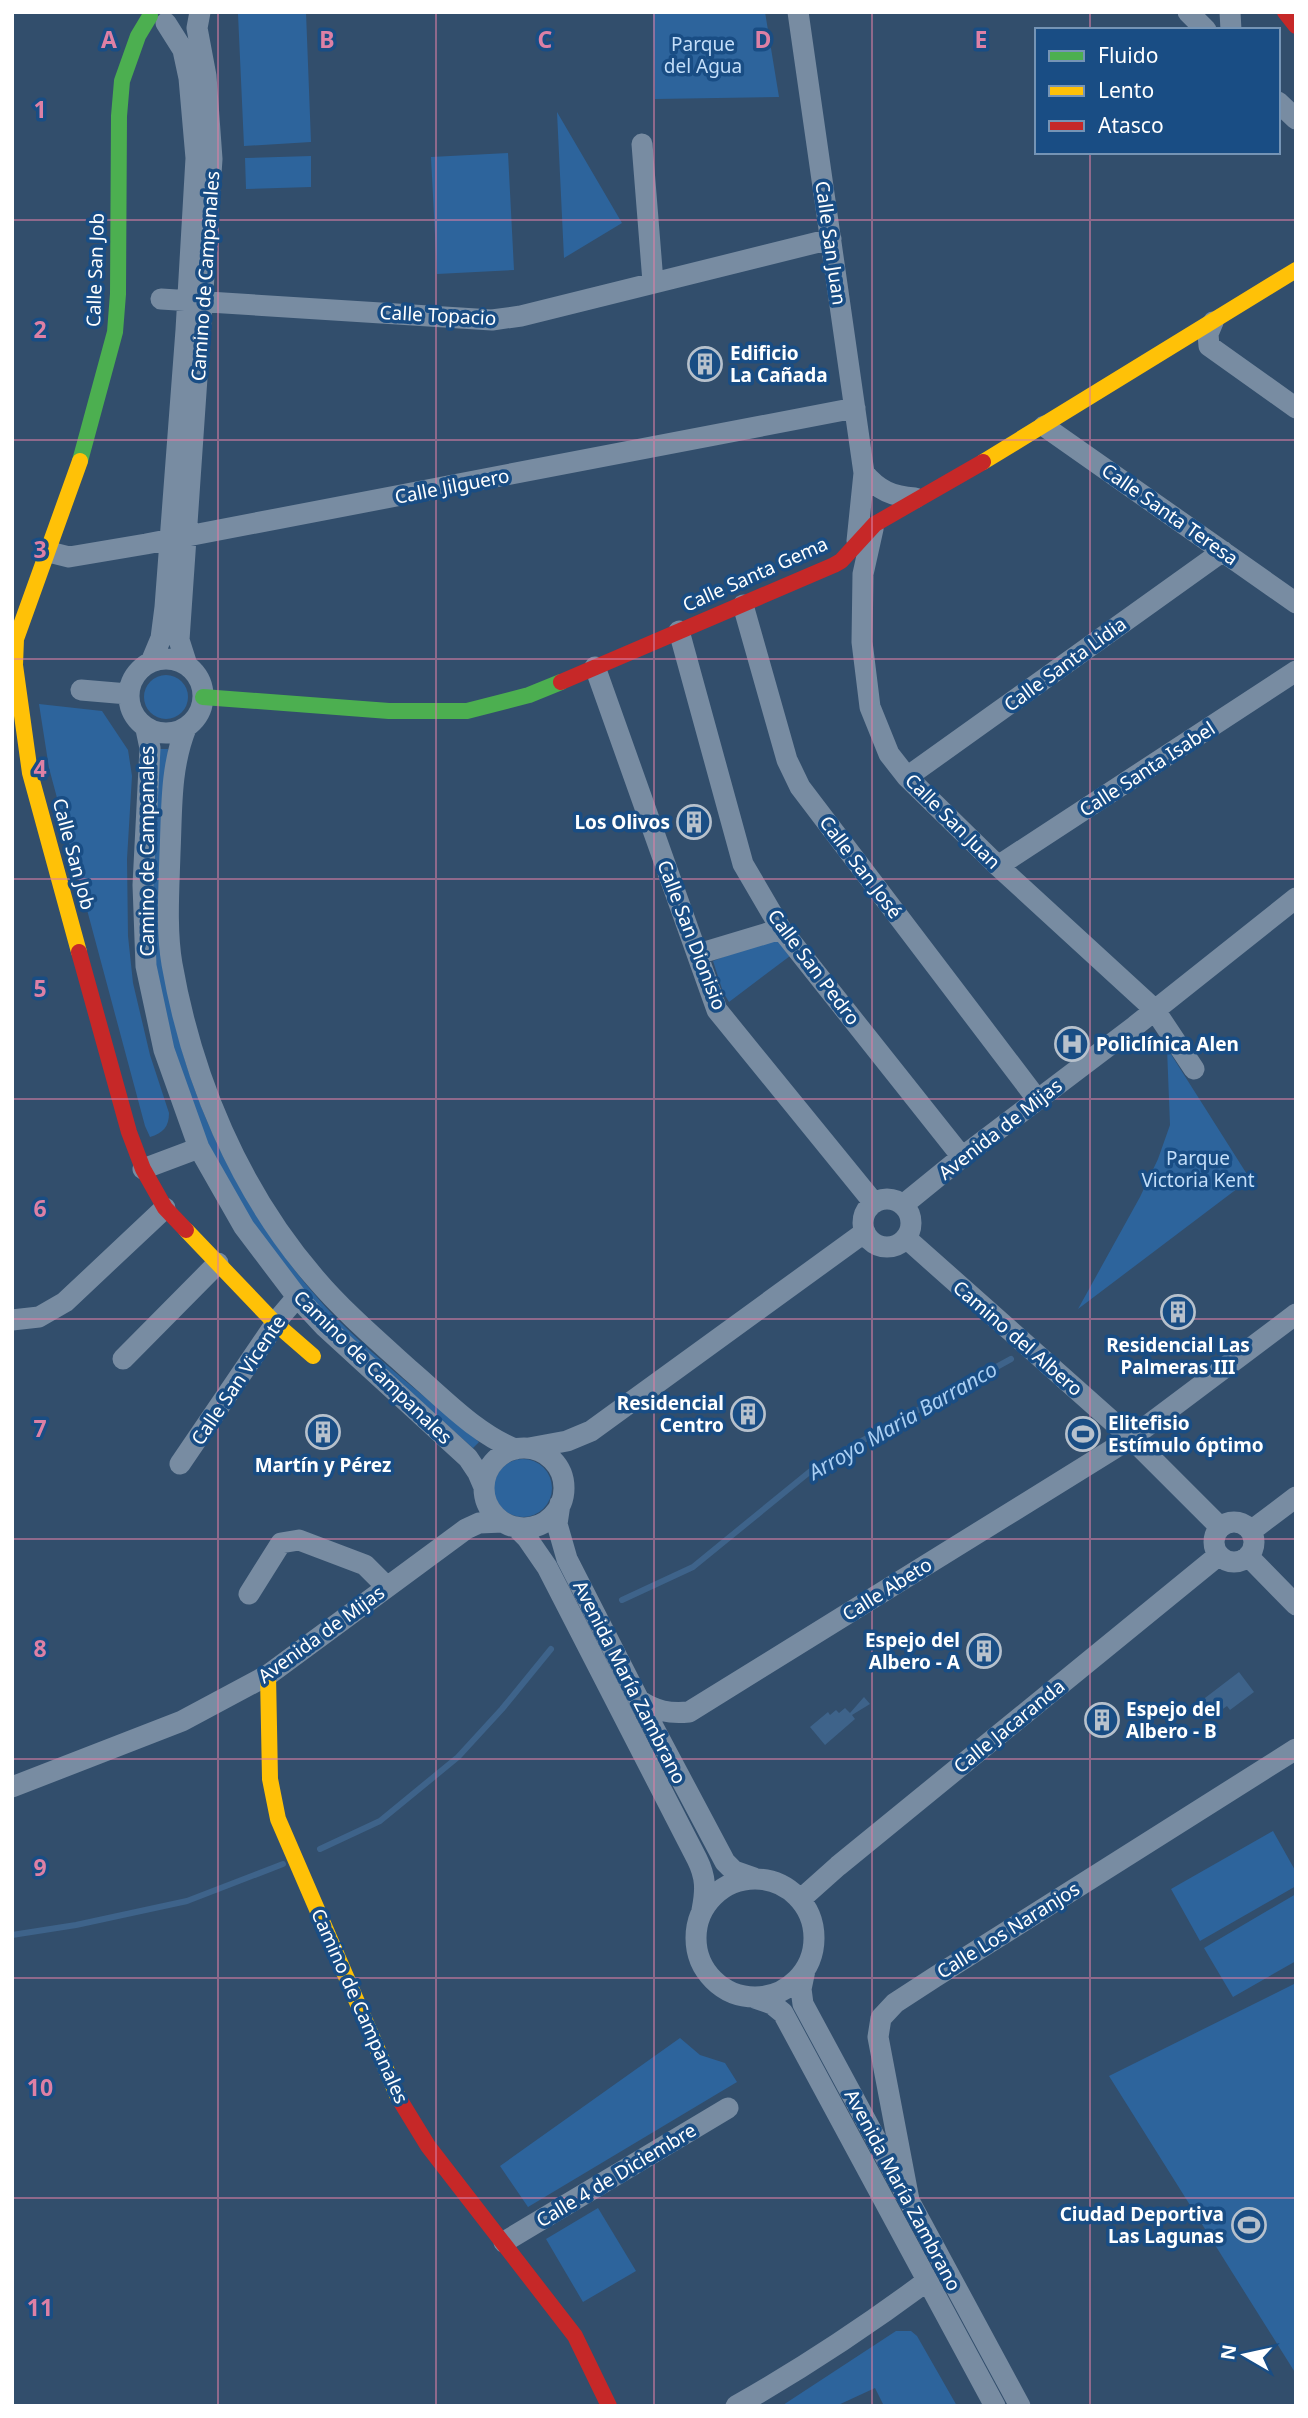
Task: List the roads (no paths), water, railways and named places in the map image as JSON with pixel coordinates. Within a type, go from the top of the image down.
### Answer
[{"type":"main road","points":[[1286,12],[1296,20]]},
{"type":"main road","points":[[1286,12],[1296,26]]},
{"type":"main road","name":"Calle San Job","points":[[154,17],[138,36],[122,81],[119,116],[118,294],[114,332],[85,448],[50,552],[16,639],[15,665],[30,773],[129,1132],[143,1169],[165,1208],[275,1323],[313,1356]]},
{"type":"main road","name":"Calle Santa Gema","points":[[203,697],[389,711],[467,711],[529,695],[841,561],[875,524],[915,498],[1044,426],[1296,270]]},
{"type":"main road","name":"Camino de Campanales","points":[[268,1675],[270,1779],[278,1819],[360,2007],[392,2088],[428,2146],[575,2336],[602,2388],[608,2406]]},
{"type":"street","points":[[154,17],[180,23],[200,12]]},
{"type":"street","name":"Camino de Campanales","points":[[187,665],[179,640],[178,537],[196,301],[212,159],[206,76],[197,28],[200,12]]},
{"type":"street","name":"Calle San Juan","points":[[798,12],[864,473],[857,541]]},
{"type":"street","points":[[1188,12],[1204,28]]},
{"type":"street","name":"Camino de Campanales","points":[[154,17],[183,50],[189,78],[196,158],[196,301]]},
{"type":"street","points":[[1280,104],[1296,119]]},
{"type":"street","points":[[642,144],[653,282]]},
{"type":"street","name":"Calle Topacio","points":[[161,299],[492,320],[521,316],[831,239]]},
{"type":"street","points":[[1213,323],[1208,334],[1209,346],[1296,408]]},
{"type":"street","name":"Calle Jilguero","points":[[50,552],[69,557],[855,408]]},
{"type":"street","name":"Calle Santa Teresa","points":[[1044,426],[1296,603]]},
{"type":"street","points":[[864,473],[883,491],[895,496],[915,498]]},
{"type":"street","name":"Calle San Juan","points":[[875,524],[863,574],[862,642],[870,707],[889,754],[907,777],[998,866],[1154,1009],[1194,1069]]},
{"type":"street","name":"Camino de Campanales","points":[[150,662],[161,638],[178,537]]},
{"type":"street","name":"Calle Santa Lidia","points":[[907,777],[1223,551]]},
{"type":"street","points":[[841,561],[853,563],[863,574]]},
{"type":"street","name":"Calle San José","points":[[743,605],[787,760],[800,787],[1037,1099]]},
{"type":"street","name":"Calle San Pedro","points":[[678,631],[743,864],[781,929],[962,1157]]},
{"type":"street","points":[[164,658],[179,660],[187,665],[200,680],[203,697],[199,715],[186,728],[167,734],[146,729],[132,714],[128,694],[135,673],[150,662],[164,658]]},
{"type":"street","name":"Calle San Dionisio","points":[[595,667],[718,1010],[874,1203]]},
{"type":"street","name":"Calle Santa Isabel","points":[[998,866],[1296,671]]},
{"type":"street","points":[[81,690],[128,694]]},
{"type":"street","name":"Camino de Campanales","points":[[186,728],[177,751],[174,785],[169,884],[172,961],[190,1044],[224,1137],[267,1213],[315,1279],[384,1347],[458,1411],[497,1441],[522,1448]]},
{"type":"street","name":"Camino de Campanales","points":[[146,729],[150,748],[143,885],[146,966],[164,1050],[199,1148],[244,1227],[296,1297],[468,1458],[484,1489]]},
{"type":"street","name":"Avenida de Mijas","points":[[903,1205],[1296,898]]},
{"type":"street","points":[[698,954],[781,929]]},
{"type":"street","points":[[143,1169],[199,1148]]},
{"type":"street","points":[[884,1199],[892,1199],[903,1205],[911,1220],[906,1238],[899,1244],[885,1247],[872,1242],[865,1232],[865,1213],[874,1203],[884,1199]]},
{"type":"street","points":[[12,1320],[39,1317],[65,1302],[165,1208]]},
{"type":"street","points":[[591,1431],[575,1450],[562,1497],[552,1515],[543,1523],[531,1527],[510,1525],[489,1507],[484,1489],[487,1474],[493,1462],[503,1454],[567,1441],[591,1431],[865,1232]]},
{"type":"street","name":"Camino del Albero","points":[[906,1238],[1131,1438],[1220,1527]]},
{"type":"street","points":[[123,1359],[218,1263]]},
{"type":"street","name":"Calle San Vicente","points":[[180,1464],[275,1323],[296,1297]]},
{"type":"street","name":"Calle Abeto","points":[[639,1700],[662,1712],[689,1712],[1131,1438],[1296,1314]]},
{"type":"street","points":[[522,1448],[550,1458],[558,1467],[562,1478],[562,1497]]},
{"type":"street","name":"Avenida de Mijas","points":[[466,1529],[484,1489]]},
{"type":"street","name":"Avenida María Zambrano","points":[[562,1497],[557,1524],[567,1559],[725,1862],[734,1871],[754,1878]]},
{"type":"street","points":[[1251,1531],[1296,1497]]},
{"type":"street","points":[[1227,1522],[1239,1522],[1251,1531],[1255,1541],[1248,1556],[1234,1562],[1219,1555],[1214,1538],[1220,1527],[1227,1522]]},
{"type":"street","name":"Avenida de Mijas","points":[[12,1787],[182,1721],[268,1675],[466,1529],[479,1523],[510,1525]]},
{"type":"street","name":"Avenida María Zambrano","points":[[510,1525],[527,1538],[547,1567],[698,1859],[704,1872],[706,1888],[702,1910]]},
{"type":"street","points":[[249,1594],[281,1543],[299,1540],[365,1565],[387,1587]]},
{"type":"street","name":"Calle Jacaranda","points":[[801,1899],[1219,1555]]},
{"type":"street","points":[[1248,1556],[1296,1605]]},
{"type":"street","name":"Calle Los Naranjos","points":[[909,2200],[878,2037],[881,2018],[895,2003],[946,1969],[1296,1749]]},
{"type":"street","points":[[754,1878],[772,1880],[801,1899],[811,1918],[814,1936],[812,1954],[805,1970],[793,1984],[773,1995],[755,1998],[735,1994],[717,1984],[704,1969],[696,1950],[695,1930],[702,1910],[714,1894],[736,1881],[754,1878]]},
{"type":"street","name":"Avenida María Zambrano","points":[[805,1970],[801,1989],[803,2004],[1020,2406]]},
{"type":"street","name":"Avenida María Zambrano","points":[[755,1998],[772,2004],[783,2013],[995,2406]]},
{"type":"street","name":"Calle 4 de Diciembre","points":[[504,2242],[728,2108]]},
{"type":"street","points":[[736,2406],[786,2378],[868,2325],[927,2281]]},
{"type":"waterway","name":"Arroyo Maria Barranco","points":[[622,1600],[693,1567],[818,1465],[1011,1359]]},
{"type":"waterway","name":"Arroyo Maria Barranco","points":[[320,1849],[380,1821],[458,1757],[551,1649]]},
{"type":"waterway","name":"Arroyo Maria Barranco","points":[[12,1935],[76,1925],[187,1901],[283,1864]]},
{"type":"place","name":"Edificio La Cañada","points":[[705,364]]},
{"type":"place","name":"Los Olivos","points":[[694,822]]},
{"type":"place","name":"Policlínica Alen","points":[[1072,1044]]},
{"type":"place","name":"Residencial Las Palmeras III","points":[[1178,1312]]},
{"type":"place","name":"Residencial Centro","points":[[748,1414]]},
{"type":"place","name":"Martín y Pérez","points":[[323,1432]]},
{"type":"place","name":"Elitefisio Estímulo óptimo","points":[[1083,1434]]},
{"type":"place","name":"Espejo del Albero - A","points":[[984,1651]]},
{"type":"place","name":"Espejo del Albero - B","points":[[1102,1720]]},
{"type":"place","name":"Ciudad Deportiva Las Lagunas","points":[[1249,2225]]},
{"type":"park label","name":"Parque del Agua","points":[[703,55]]},
{"type":"park label","name":"Parque Victoria Kent","points":[[1198,1169]]}]
